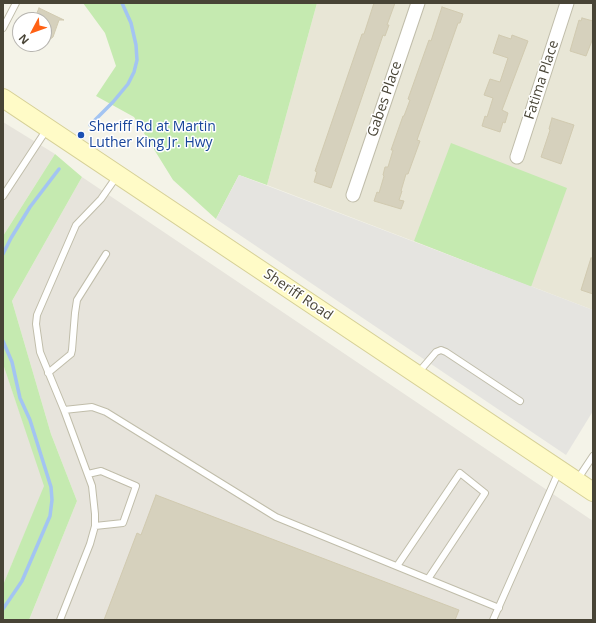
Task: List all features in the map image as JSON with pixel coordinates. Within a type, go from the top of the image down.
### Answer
[{"type":"main road","name":"Sheriff Road","points":[[3,98],[593,492]]},
{"type":"street","name":"Gabes Place","points":[[353,194],[418,3]]},
{"type":"street","name":"Fatima Place","points":[[517,157],[567,3]]},
{"type":"lane","points":[[3,28],[16,3]]},
{"type":"lane","points":[[3,196],[48,128]]},
{"type":"lane","points":[[60,620],[90,544],[95,526],[95,499],[88,474],[40,352],[37,315],[39,307],[76,225],[100,199],[118,175]]},
{"type":"lane","points":[[48,373],[70,354],[72,350],[77,300],[106,254]]},
{"type":"lane","points":[[417,375],[436,352],[441,350],[520,401]]},
{"type":"lane","points":[[64,410],[92,407],[106,412],[276,517],[499,608]]},
{"type":"lane","points":[[577,481],[593,456]]},
{"type":"lane","points":[[493,620],[560,470]]},
{"type":"lane","points":[[88,474],[101,471],[136,486],[123,523],[95,526]]},
{"type":"lane","points":[[398,566],[460,473],[485,493],[428,579]]},
{"type":"shaded area","points":[[317,3],[593,3],[593,310],[267,185]]},
{"type":"shaded area","points":[[3,122],[55,154],[3,236]]},
{"type":"shaded area","points":[[239,175],[593,310],[593,411],[566,455],[216,219]]},
{"type":"shaded area","points":[[82,177],[593,521],[593,620],[29,620],[77,501],[51,434],[12,301]]},
{"type":"shaded area","points":[[3,364],[45,486],[3,585]]},
{"type":"green space","points":[[83,3],[317,3],[267,185],[239,175],[216,219],[173,180],[134,117],[96,96],[116,66],[105,33]]},
{"type":"green space","points":[[451,143],[567,188],[531,287],[414,241]]},
{"type":"green space","points":[[55,154],[82,177],[12,301],[51,434],[77,501],[29,620],[3,620],[3,585],[44,486],[3,364],[3,236]]},
{"type":"building","points":[[374,3],[395,3],[387,25],[389,25],[385,36],[383,35],[331,188],[314,182],[317,172],[315,171]]},
{"type":"building","points":[[442,7],[463,14],[460,23],[458,23],[417,140],[420,141],[408,174],[406,174],[399,200],[404,201],[401,209],[374,201],[377,192],[379,193],[385,167],[388,167],[393,150],[391,150],[410,100],[408,99],[429,40],[431,41]]},
{"type":"building","points":[[39,8],[47,12],[37,12]]},
{"type":"building","points":[[52,14],[64,20],[59,20],[52,38]]},
{"type":"building","points":[[582,18],[593,21],[593,38],[586,56],[570,51],[579,20],[581,21]]},
{"type":"building","points":[[499,35],[511,39],[512,35],[528,41],[502,110],[508,113],[500,132],[482,126],[485,116],[487,117],[493,98],[484,95],[490,79],[500,82],[508,58],[493,53]]},
{"type":"building","points":[[552,118],[574,125],[561,164],[541,157],[550,130]]},
{"type":"building","points":[[591,258],[593,258],[593,294],[581,290]]},
{"type":"building","points":[[156,495],[459,610],[455,620],[104,620],[137,533],[141,535]]},
{"type":"waterway","points":[[90,125],[113,102],[128,84],[134,72],[137,60],[136,45],[131,23],[122,3]]},
{"type":"waterway","points":[[3,254],[30,207],[59,169]]},
{"type":"waterway","points":[[3,341],[12,362],[20,398],[30,420],[51,487],[52,500],[50,516],[22,581],[3,609]]},
{"type":"place","name":"Sheriff Rd at Martin Luther King Jr. Hwy","points":[[81,135]]}]
